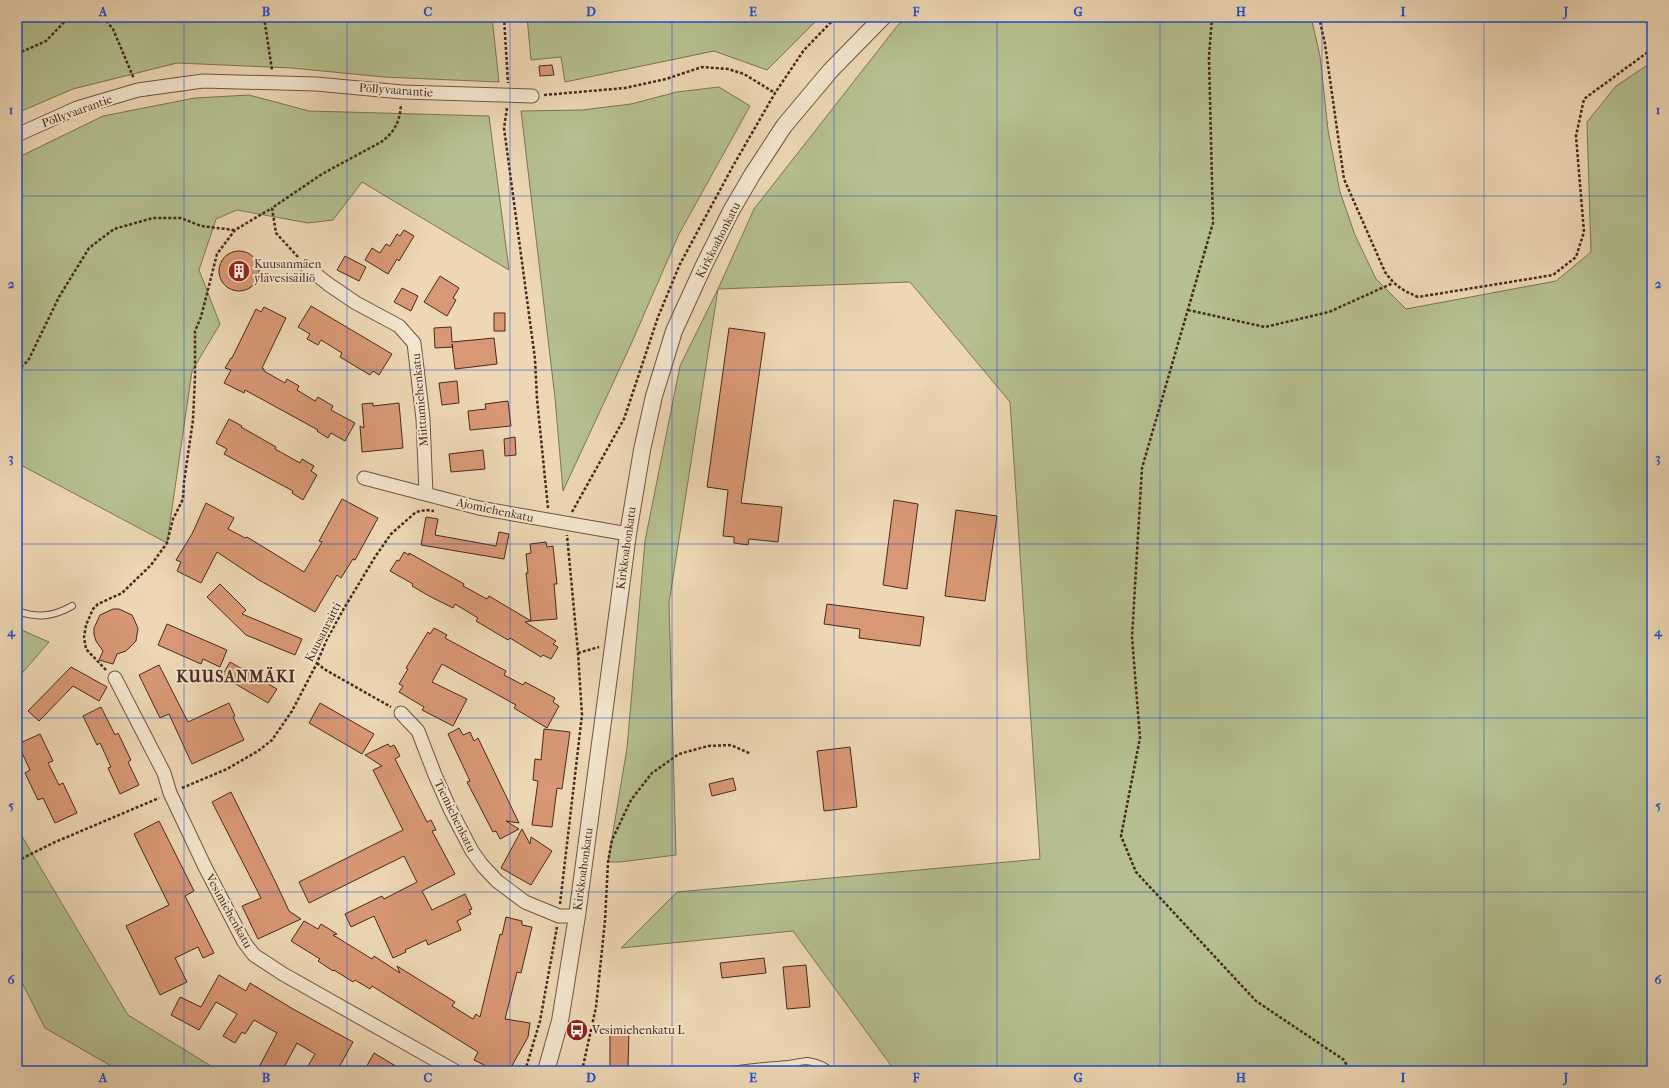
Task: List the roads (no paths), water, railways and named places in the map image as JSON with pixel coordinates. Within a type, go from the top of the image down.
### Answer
[{"type":"street","name":"Kirkkoahonkatu","points":[[546,1071],[560,1021],[577,916],[628,534],[642,450],[654,396],[674,331],[704,263],[752,174],[784,126],[831,70],[883,17]]},
{"type":"street","name":"Pöllyvaarantie","points":[[17,135],[77,108],[138,90],[203,81],[316,84],[402,92],[532,96]]},
{"type":"street","name":"Miittamiehenkatu","points":[[307,267],[334,288],[399,326],[414,343],[423,418],[426,494]]},
{"type":"street","name":"Ajomiehenkatu","points":[[364,478],[479,508],[628,534]]},
{"type":"street","name":"Vesimiehenkatu","points":[[115,678],[164,773],[170,793],[244,942],[254,954],[283,974],[455,1071]]},
{"type":"street","name":"Tiemiehenkatu","points":[[401,713],[418,731],[450,809],[472,852],[482,865],[497,881],[525,902],[559,916],[577,916]]},
{"type":"lane","points":[[17,611],[37,616],[51,616],[72,606]]},
{"type":"lane","points":[[726,1071],[806,1061],[820,1064],[829,1071]]},
{"type":"place","name":"Kuusanmäen ylävesisäiliö","points":[[239,271]]},
{"type":"place","name":"Vesimiehenkatu L","points":[[577,1030]]},
{"type":"district","name":"KUUSANMÄKI","points":[[236,676]]}]
